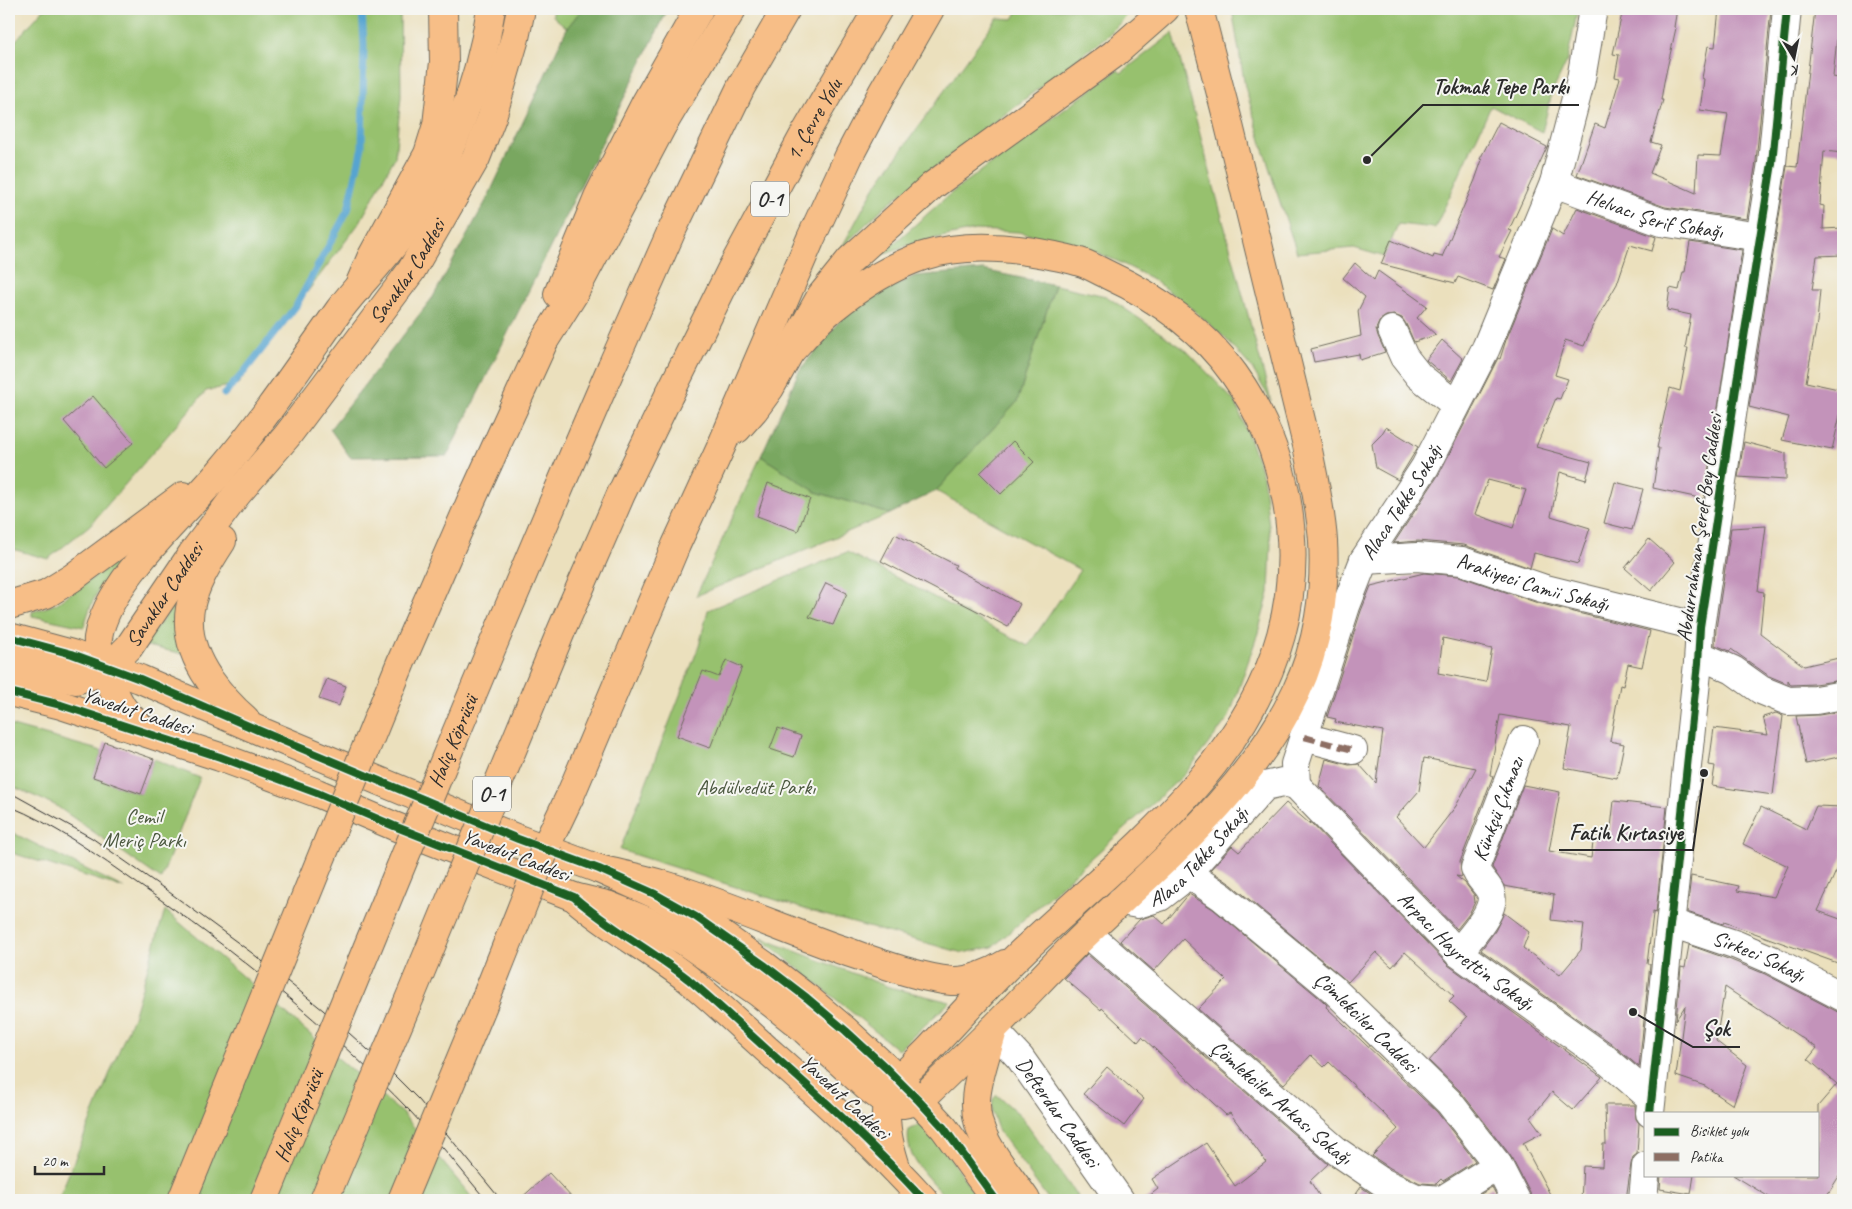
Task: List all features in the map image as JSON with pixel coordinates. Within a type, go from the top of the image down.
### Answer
[{"type":"main road","points":[[358,288],[371,258],[428,154],[437,125],[442,90],[443,9]]},
{"type":"main road","name":"Savaklar Caddesi","points":[[491,9],[478,73],[450,146],[426,195],[381,262],[342,306],[274,402],[220,472],[140,560],[108,606],[102,621],[98,644],[105,665],[118,658],[128,647],[192,554],[237,494],[287,436],[411,271],[476,158],[492,117],[515,38],[521,9]]},
{"type":"main road","points":[[645,104],[665,50],[685,9]]},
{"type":"main road","points":[[182,1200],[401,662],[471,501],[544,341],[556,299],[572,257],[598,197],[645,104],[698,9]]},
{"type":"main road","points":[[544,341],[574,295],[662,126],[732,9]]},
{"type":"main road","name":"Haliç Köprüsü","points":[[264,1200],[397,875],[557,492],[612,366],[672,230],[737,96],[786,9]]},
{"type":"main road","name":"1. Çevre Yolu","points":[[324,1200],[413,990],[492,794],[584,578],[670,392],[731,270],[803,137],[878,9]]},
{"type":"main road","points":[[402,1200],[548,842],[570,796],[676,546],[811,238],[849,156],[882,93],[930,9]]},
{"type":"main road","points":[[721,447],[754,410],[770,388],[821,296],[850,260],[932,186],[1075,84],[1141,32],[1165,9]]},
{"type":"main road","points":[[574,896],[607,905],[647,921],[684,941],[760,993],[798,1024],[867,1087],[892,1091],[903,1104],[919,1101],[1087,933],[1175,851],[1214,810],[1252,763],[1281,720],[1297,691],[1310,656],[1319,617],[1323,575],[1323,540],[1317,492],[1230,127],[1199,9]]},
{"type":"main road","points":[[788,354],[830,310],[868,283],[897,266],[926,255],[959,249],[999,248],[1038,252],[1083,263],[1131,286],[1167,309],[1209,345],[1234,374],[1260,418],[1276,457],[1288,500],[1293,558],[1289,601],[1281,637],[1266,680],[1242,726],[1218,759],[1177,806],[1019,955],[892,1091],[888,1131],[896,1170]]},
{"type":"main road","points":[[260,731],[224,698],[199,663],[191,644],[189,614],[198,582],[211,558],[287,436]]},
{"type":"main road","points":[[9,606],[46,594],[72,578],[176,500],[220,472]]},
{"type":"main road","name":"Yavedut Caddesi","points":[[9,637],[105,665],[518,839],[654,894],[696,917],[764,965],[846,1031],[892,1091]]},
{"type":"main road","points":[[9,665],[51,676],[76,680],[92,675],[105,665],[113,690],[123,709],[145,732]]},
{"type":"main road","name":"Yavedut Caddesi","points":[[9,692],[60,705],[220,757],[317,793],[403,830],[574,896],[594,914],[667,963],[704,993],[842,1116],[924,1200]]},
{"type":"main road","points":[[598,870],[660,884],[798,934],[931,978],[954,981],[972,978],[996,970],[1019,955]]},
{"type":"main road","points":[[993,1029],[976,1102],[979,1122],[994,1154],[1026,1200]]},
{"type":"main road","points":[[919,1101],[944,1128],[996,1200]]},
{"type":"street","name":"Alaca Tekke Sokağı","points":[[1121,901],[1138,904],[1160,896],[1188,873],[1264,786],[1282,782],[1296,785],[1295,764],[1346,606],[1364,560],[1425,467],[1486,348],[1554,183],[1581,79],[1593,9]]},
{"type":"street","name":"Abdurrahman Şeref Bey Caddesi","points":[[1650,1106],[1699,655],[1700,627],[1772,163],[1787,9]]},
{"type":"street","name":"Helvacı Şerif Sokağı","points":[[1554,183],[1661,222],[1760,237]]},
{"type":"street","points":[[1392,330],[1404,357],[1419,376],[1456,405]]},
{"type":"street","name":"Arakiyeci Camii Sokağı","points":[[1364,560],[1418,557],[1462,561],[1542,588],[1700,627]]},
{"type":"street","points":[[1699,655],[1733,670],[1761,690],[1788,701],[1816,700],[1843,695]]},
{"type":"street","points":[[1304,737],[1353,750]]},
{"type":"street","name":"Künkçü Çıkmazı","points":[[1458,953],[1492,905],[1493,900],[1490,891],[1477,875],[1475,868],[1524,740]]},
{"type":"street","name":"Arpacı Hayrettin Sokağı","points":[[1296,785],[1458,953],[1602,1056],[1650,1106]]},
{"type":"street","name":"Çömlekciler Caddesi","points":[[1188,873],[1222,897],[1332,989],[1449,1102],[1498,1165],[1516,1200]]},
{"type":"street","name":"Sirkeci Sokağı","points":[[1671,923],[1737,945],[1772,960],[1843,997]]},
{"type":"street","name":"Çömlekciler Arkası Sokağı","points":[[1087,933],[1338,1152],[1382,1182],[1416,1198],[1442,1200],[1498,1165]]},
{"type":"street","name":"Defterdar Caddesi","points":[[993,1029],[1020,1058],[1120,1200]]},
{"type":"street","points":[[1643,1200],[1645,1176]]},
{"type":"green space","points":[[44,9],[400,9],[401,96],[395,157],[360,222],[238,384],[206,391],[90,525],[48,559],[9,548],[9,48]]},
{"type":"green space","points":[[553,9],[582,9],[567,28],[553,16]]},
{"type":"green space","points":[[582,9],[668,9],[447,456],[350,457],[330,429],[433,297],[487,199],[567,28]]},
{"type":"green space","points":[[1019,9],[1134,9],[1107,36],[885,206],[842,247],[874,188],[997,18],[1013,19]]},
{"type":"green space","points":[[1232,9],[1578,9],[1567,61],[1552,93],[1542,132],[1491,106],[1435,228],[1398,224],[1385,257],[1354,248],[1297,253],[1245,87]]},
{"type":"green space","points":[[1173,33],[1271,401],[1252,368],[1224,337],[1191,308],[1151,278],[1081,246],[1018,232],[975,230],[918,242],[882,254],[950,194],[1118,70],[1121,73]]},
{"type":"green space","points":[[983,270],[1055,285],[1017,402],[936,491],[890,514],[816,492],[761,456],[799,371],[850,308],[915,276]]},
{"type":"green space","name":"Abdülvedüt Parkı","points":[[1055,285],[1106,296],[1187,351],[1236,403],[1263,476],[1271,543],[1269,593],[1257,636],[1229,717],[1185,774],[993,947],[963,953],[817,913],[620,850],[699,646],[708,610],[847,552],[1028,646],[1080,570],[936,491],[1017,402]]},
{"type":"green space","points":[[761,456],[816,492],[890,514],[696,596]]},
{"type":"green space","points":[[126,554],[100,587],[91,605],[84,627],[32,616],[32,612],[56,604]]},
{"type":"green space","points":[[180,597],[183,654],[143,645]]},
{"type":"green space","name":"Cemil Meriç Parkı","points":[[9,725],[102,751],[93,777],[140,794],[154,759],[200,778],[161,879],[55,805],[9,785]]},
{"type":"green space","name":"Cemil Meriç Parkı","points":[[9,831],[124,888],[9,852]]},
{"type":"green space","points":[[165,910],[403,1114],[474,1200],[58,1200],[134,1014]]},
{"type":"green space","points":[[761,938],[889,987],[950,1002],[898,1050]]},
{"type":"green space","points":[[997,1095],[1020,1115],[1080,1200],[1049,1200],[999,1132],[992,1112],[993,1099]]},
{"type":"green space","points":[[922,1124],[950,1158],[979,1200],[948,1200],[920,1168],[910,1150],[908,1140],[909,1130]]},
{"type":"building","points":[[1623,9],[1677,9],[1674,27],[1676,28],[1661,100],[1663,100],[1651,142],[1661,145],[1650,173],[1696,193],[1698,155],[1721,156],[1728,114],[1700,110],[1704,79],[1702,78],[1708,46],[1715,47],[1719,9],[1771,9],[1756,161],[1747,219],[1665,207],[1577,175],[1595,124],[1605,128],[1620,78],[1615,77],[1619,55],[1613,54]]},
{"type":"building","points":[[1815,9],[1840,9],[1833,77],[1843,79],[1843,153],[1824,151],[1820,205],[1824,206],[1823,229],[1843,228],[1843,255],[1817,256],[1812,290],[1820,290],[1817,322],[1806,382],[1843,390],[1843,402],[1832,450],[1782,440],[1789,417],[1749,407],[1787,166],[1797,167]]},
{"type":"building","points":[[1499,122],[1547,147],[1509,230],[1512,231],[1499,257],[1506,259],[1493,290],[1458,277],[1455,283],[1381,264],[1391,240],[1433,258],[1434,255],[1442,257],[1475,180],[1482,160],[1480,159]]},
{"type":"building","points":[[1577,208],[1656,237],[1652,251],[1630,245],[1617,284],[1592,327],[1584,346],[1565,340],[1555,375],[1568,379],[1560,399],[1556,398],[1536,447],[1591,462],[1586,480],[1560,472],[1551,516],[1590,528],[1578,564],[1534,553],[1530,568],[1464,545],[1418,541],[1394,543],[1439,474],[1498,358],[1500,359],[1552,229],[1563,236]],"holes":[[[1488,480],[1526,490],[1513,528],[1475,514]]]},
{"type":"building","points":[[1690,242],[1742,250],[1704,499],[1653,488],[1659,448],[1657,448],[1670,388],[1680,391],[1688,348],[1685,348],[1691,315],[1667,310],[1670,288],[1679,290],[1683,272],[1685,272]]},
{"type":"building","points":[[1355,263],[1374,280],[1378,271],[1427,306],[1417,318],[1436,335],[1414,342],[1402,318],[1394,315],[1386,316],[1380,320],[1376,329],[1385,352],[1360,360],[1359,354],[1314,362],[1311,349],[1361,336],[1358,311],[1365,297],[1343,278]]},
{"type":"building","points":[[1442,340],[1463,359],[1451,381],[1426,360]]},
{"type":"building","points":[[93,396],[133,443],[104,468],[64,421]]},
{"type":"building","points":[[1386,427],[1418,447],[1398,480],[1376,468],[1372,444]]},
{"type":"building","points":[[1013,441],[1034,462],[1001,494],[980,473]]},
{"type":"building","points":[[1744,442],[1786,453],[1786,480],[1738,477]]},
{"type":"building","points":[[1615,482],[1643,489],[1632,530],[1604,523]]},
{"type":"building","points":[[768,483],[810,499],[798,531],[757,516]]},
{"type":"building","points":[[1766,526],[1758,591],[1764,592],[1760,633],[1804,666],[1843,657],[1843,680],[1791,685],[1788,680],[1788,684],[1769,676],[1731,649],[1730,651],[1715,645],[1731,528]]},
{"type":"building","points":[[895,534],[956,565],[954,568],[1020,604],[1008,627],[881,561]]},
{"type":"building","points":[[1649,539],[1675,562],[1651,591],[1625,568]]},
{"type":"building","points":[[1424,573],[1459,576],[1538,603],[1650,631],[1642,667],[1628,664],[1623,686],[1620,685],[1610,741],[1624,744],[1617,778],[1564,768],[1571,727],[1500,715],[1490,775],[1493,776],[1460,862],[1462,877],[1456,876],[1465,883],[1474,895],[1475,902],[1469,914],[1457,929],[1319,786],[1326,759],[1349,765],[1359,764],[1376,783],[1383,731],[1335,722],[1336,719],[1327,717],[1361,611],[1371,586]],"holes":[[[1443,638],[1492,649],[1486,682],[1438,673]],[[1424,758],[1476,768],[1456,806],[1424,847],[1396,817],[1419,791]]]},
{"type":"building","points":[[826,583],[847,593],[833,625],[809,617]]},
{"type":"building","points":[[726,660],[742,667],[710,748],[677,736],[703,671],[719,677]]},
{"type":"building","points":[[327,679],[346,686],[339,706],[319,699]]},
{"type":"building","points":[[1843,711],[1843,756],[1806,764],[1796,716]]},
{"type":"building","points":[[1776,713],[1783,716],[1773,795],[1712,786],[1715,766],[1709,765],[1714,728],[1768,735],[1763,717]]},
{"type":"building","points":[[778,728],[801,736],[794,757],[770,749]]},
{"type":"building","points":[[105,742],[154,759],[141,794],[93,777]]},
{"type":"building","points":[[1523,785],[1560,792],[1549,851],[1591,858],[1594,835],[1610,836],[1614,801],[1667,807],[1656,913],[1653,912],[1647,964],[1650,964],[1639,1067],[1611,1043],[1481,950],[1495,931],[1504,913],[1529,932],[1523,948],[1560,975],[1581,950],[1584,924],[1551,920],[1554,895],[1504,886],[1492,867]]},
{"type":"building","points":[[1286,803],[1310,824],[1310,822],[1448,965],[1602,1077],[1573,1110],[1552,1092],[1531,1118],[1542,1133],[1523,1143],[1553,1200],[1532,1200],[1510,1155],[1461,1092],[1429,1061],[1467,1017],[1449,1001],[1454,996],[1405,952],[1392,967],[1376,952],[1348,982],[1232,885],[1210,870],[1232,846],[1239,852]]},
{"type":"building","points":[[1816,806],[1843,807],[1843,856],[1818,911],[1843,920],[1843,965],[1724,922],[1723,924],[1687,912],[1691,876],[1739,886],[1737,891],[1774,897],[1788,866],[1743,844],[1761,807],[1806,829]]},
{"type":"building","points":[[1189,894],[1213,909],[1323,1001],[1327,1005],[1326,1007],[1437,1112],[1475,1161],[1443,1181],[1441,1179],[1436,1184],[1420,1183],[1390,1168],[1372,1156],[1398,1129],[1329,1062],[1324,1067],[1311,1055],[1284,1084],[1198,1009],[1226,980],[1183,939],[1154,971],[1120,941],[1140,919],[1154,915],[1164,924]]},
{"type":"building","points":[[1689,945],[1765,974],[1843,1013],[1843,1170],[1824,1200],[1774,1200],[1735,1176],[1820,1176],[1820,1112],[1818,1112],[1818,1106],[1837,1084],[1808,1059],[1817,1048],[1725,987],[1716,1041],[1747,1065],[1733,1105],[1705,1086],[1676,1076],[1685,1006],[1676,1020],[1681,967],[1685,968]]},
{"type":"building","points":[[1087,954],[1328,1164],[1310,1181],[1322,1200],[1144,1200],[1158,1189],[1152,1179],[1206,1143],[1235,1186],[1266,1162],[1230,1113],[1226,1115],[1142,1037],[1138,1042],[1102,1008],[1101,1010],[1064,978]]},
{"type":"building","points":[[1107,1067],[1144,1099],[1124,1126],[1083,1094]]},
{"type":"building","points":[[1605,1105],[1635,1105],[1636,1119],[1639,1123],[1637,1154],[1633,1157],[1631,1164],[1626,1200],[1581,1200],[1583,1166],[1602,1167],[1603,1144],[1606,1144]]},
{"type":"building","points":[[549,1173],[574,1200],[519,1200]]},
{"type":"building","points":[[1661,1176],[1694,1176],[1691,1194],[1660,1189]]},
{"type":"building","points":[[1361,1187],[1373,1195],[1384,1200],[1352,1200]]},
{"type":"building","points":[[1492,1187],[1499,1200],[1473,1200],[1473,1199]]},
{"type":"waterway","points":[[224,394],[244,372],[296,306],[348,210],[362,147],[364,45],[362,9]]},
{"type":"tram line","points":[[9,792],[92,838],[252,953],[323,1010],[376,1057],[419,1100],[501,1200]]},
{"type":"tram line","points":[[9,806],[59,831],[107,863],[246,963],[314,1019],[410,1111],[486,1200]]},
{"type":"marked path","points":[[1304,737],[1353,750]]},
{"type":"cycle path","points":[[1650,1112],[1698,663],[1700,627],[1772,163],[1787,9]]},
{"type":"cycle path","points":[[9,637],[72,654],[140,679],[518,839],[599,869],[655,894],[696,917],[807,998],[885,1067],[944,1128],[996,1200]]},
{"type":"cycle path","points":[[9,692],[61,705],[220,757],[317,793],[394,826],[574,897],[601,919],[674,968],[699,988],[851,1126],[924,1200]]},
{"type":"place","name":"Tokmak Tepe Parkı","points":[[1367,160]]},
{"type":"place","name":"Fatih Kırtasiye","points":[[1704,773]]},
{"type":"place","name":"Şok","points":[[1633,1012]]}]
